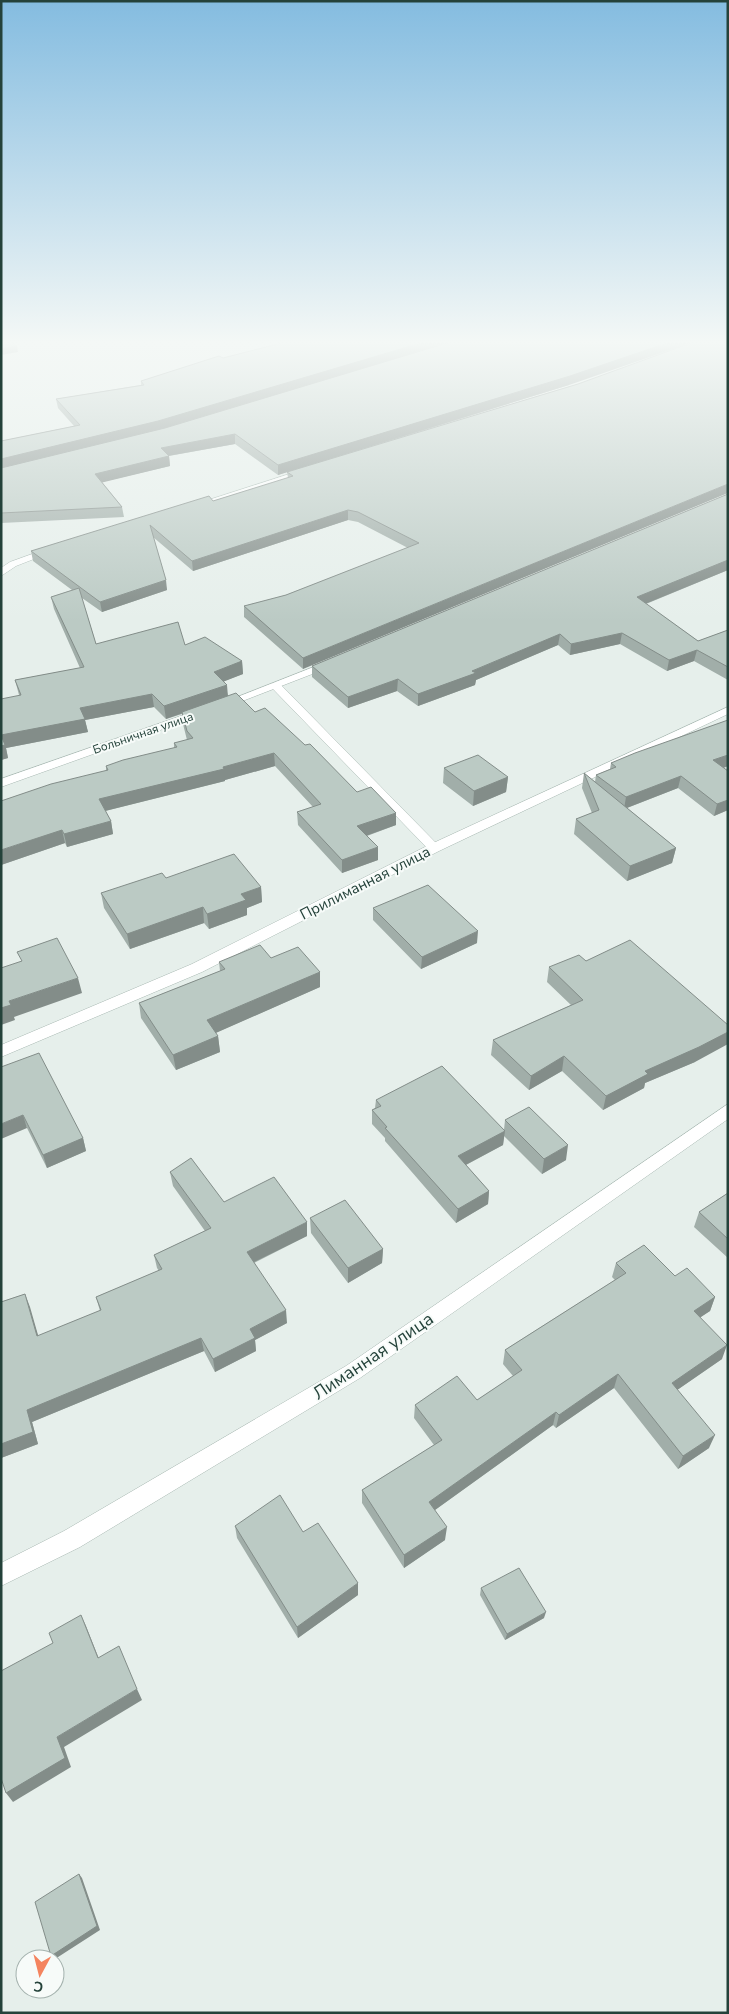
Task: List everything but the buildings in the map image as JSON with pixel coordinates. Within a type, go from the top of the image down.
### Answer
[{"type":"street","points":[[184,509],[317,468]]},
{"type":"street","points":[[1,572],[13,564],[60,548]]},
{"type":"street","name":"Больничная улица","points":[[1,783],[276,686],[341,659]]},
{"type":"street","name":"Прилиманная улица","points":[[1,1050],[197,968],[434,848],[728,710]]},
{"type":"street","name":"Лиманная улица","points":[[1,1574],[72,1538],[353,1372],[728,1110]]},
{"type":"lane","points":[[276,686],[434,848]]}]
